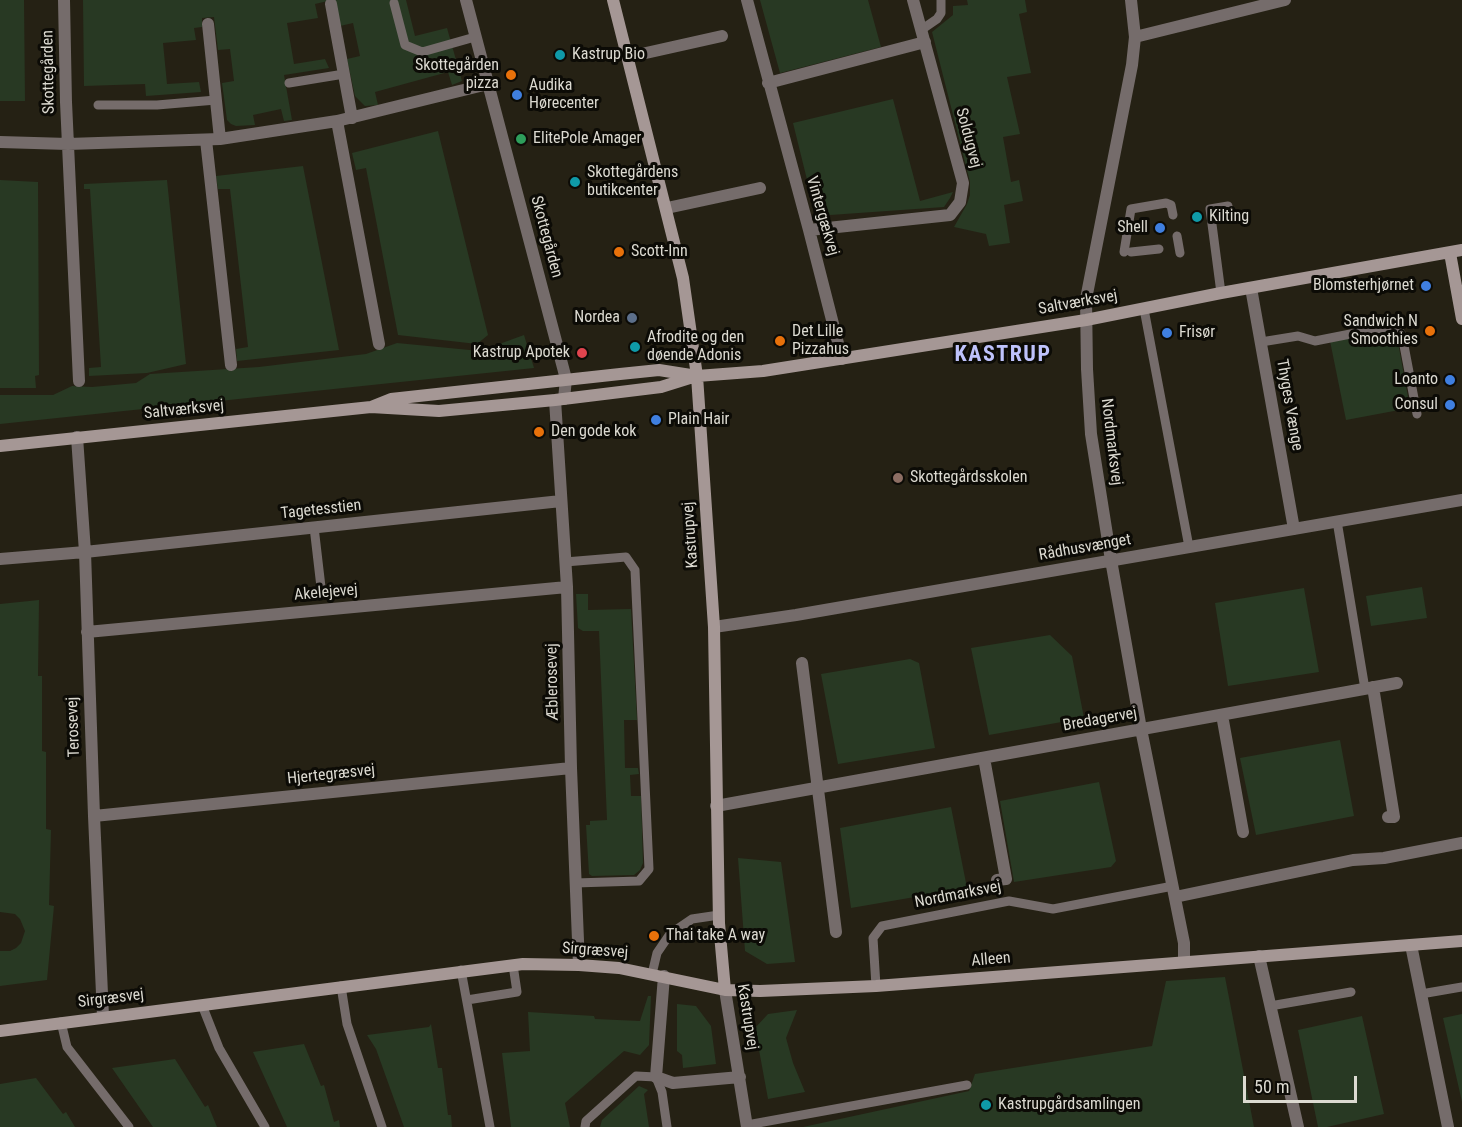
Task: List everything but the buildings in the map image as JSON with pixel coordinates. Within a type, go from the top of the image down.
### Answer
[{"type":"street","name":"Skottegården","points":[[64,0],[79,381]]},
{"type":"street","name":"Skottegården","points":[[466,0],[566,379],[559,399]]},
{"type":"street","name":"Kastrupvej","points":[[613,0],[683,278],[697,376],[714,627],[719,915],[725,990],[747,1126]]},
{"type":"street","name":"Vintergækvej","points":[[747,0],[842,359]]},
{"type":"street","name":"Soldugvej","points":[[809,230],[950,215],[960,202],[963,183],[913,0]]},
{"type":"street","name":"Nordmarksvej","points":[[1131,0],[1135,37],[1127,93],[1086,299],[1087,369],[1091,434],[1141,729],[1184,943],[1184,961]]},
{"type":"street","points":[[1135,37],[1285,0]]},
{"type":"street","points":[[331,4],[352,118]]},
{"type":"street","points":[[208,24],[220,139]]},
{"type":"street","points":[[628,57],[722,36]]},
{"type":"street","points":[[768,82],[923,36]]},
{"type":"street","points":[[0,142],[68,144],[220,139],[352,118],[488,84]]},
{"type":"street","points":[[337,121],[379,344]]},
{"type":"street","points":[[206,140],[231,365]]},
{"type":"street","points":[[667,208],[760,188]]},
{"type":"street","points":[[1456,251],[1462,319]]},
{"type":"street","name":"Saltværksvej","points":[[0,446],[371,407],[439,411],[661,387],[697,376],[763,371],[1086,320],[1456,251]]},
{"type":"street","name":"Thyges Vænge","points":[[1251,288],[1294,529]]},
{"type":"street","name":"Saltværksvej","points":[[371,407],[391,399],[659,370],[697,376]]},
{"type":"street","name":"Æblerosevej","points":[[559,399],[579,964]]},
{"type":"street","name":"Terosevej","points":[[76,437],[85,552],[94,816],[104,1016]]},
{"type":"street","name":"Rådhusvænget","points":[[714,627],[796,615],[1462,500]]},
{"type":"street","name":"Tagetesstien","points":[[0,559],[561,501]]},
{"type":"street","name":"Akelejevej","points":[[87,632],[567,587]]},
{"type":"street","points":[[802,663],[836,932]]},
{"type":"street","name":"Bredagervej","points":[[716,806],[1397,683]]},
{"type":"street","points":[[1369,688],[1394,817],[1388,818]]},
{"type":"street","points":[[1222,715],[1243,832]]},
{"type":"street","points":[[984,758],[1006,879],[997,880]]},
{"type":"street","name":"Hjertegræsvej","points":[[94,816],[571,768]]},
{"type":"street","name":"Nordmarksvej","points":[[1174,891],[1353,860],[1384,858],[1462,843]]},
{"type":"street","name":"Alleen","points":[[725,990],[760,991],[876,986],[1462,941]]},
{"type":"street","points":[[1412,945],[1448,1127]]},
{"type":"street","points":[[1259,956],[1298,1127]]},
{"type":"street","name":"Sirgræsvej","points":[[0,1031],[513,965],[579,964],[658,975],[725,990]]},
{"type":"street","points":[[658,975],[656,1077],[673,1083],[740,1077]]},
{"type":"lane","points":[[923,36],[941,13],[941,0]]},
{"type":"lane","points":[[394,3],[405,45],[422,52],[475,37]]},
{"type":"lane","points":[[289,82],[344,74]]},
{"type":"lane","points":[[98,105],[157,105],[216,100]]},
{"type":"lane","points":[[1159,249],[1127,252],[1131,208],[1166,203],[1171,205],[1173,215]]},
{"type":"lane","points":[[1221,293],[1210,208],[1228,206]]},
{"type":"lane","points":[[1177,236],[1180,253]]},
{"type":"lane","points":[[1144,309],[1189,547]]},
{"type":"lane","points":[[1260,342],[1298,336],[1316,341],[1391,326],[1398,329],[1402,334],[1417,414]]},
{"type":"lane","points":[[1337,521],[1369,688]]},
{"type":"lane","points":[[314,527],[321,587]]},
{"type":"lane","points":[[565,562],[626,557],[636,570],[650,869],[639,881],[575,883]]},
{"type":"lane","name":"Nordmarksvej","points":[[876,986],[873,938],[882,926],[1009,901],[1053,909],[1174,891]]},
{"type":"lane","points":[[658,975],[657,953],[670,934],[692,919],[719,915]]},
{"type":"lane","points":[[467,1000],[517,992],[513,965]]},
{"type":"lane","points":[[461,970],[490,1127]]},
{"type":"lane","points":[[341,986],[347,1024],[382,1127]]},
{"type":"lane","points":[[1421,994],[1462,987]]},
{"type":"lane","points":[[1270,1006],[1351,992]]},
{"type":"lane","points":[[202,1005],[219,1048],[265,1127]]},
{"type":"lane","name":"Sirgræsvej","points":[[61,1022],[67,1047],[129,1127]]},
{"type":"lane","points":[[585,1127],[586,1121],[636,1076],[656,1077],[662,1092],[667,1127]]},
{"type":"lane","name":"Kastrupvej","points":[[747,1126],[968,1085]]},
{"type":"green space","points":[[0,0],[24,0],[25,101],[0,101]]},
{"type":"green space","points":[[83,0],[332,0],[315,4],[318,18],[287,23],[294,64],[325,59],[329,68],[284,75],[292,120],[284,121],[281,109],[253,115],[255,125],[231,124],[227,120],[222,83],[234,81],[230,49],[218,50],[214,17],[202,18],[202,27],[194,28],[196,40],[163,43],[167,84],[199,82],[201,92],[146,96],[145,84],[84,86]]},
{"type":"green space","points":[[335,0],[406,0],[415,36],[447,28],[462,81],[452,85],[448,72],[375,92],[378,105],[365,106],[355,96],[347,59],[360,56],[353,23],[340,26]]},
{"type":"green space","points":[[760,0],[868,0],[881,47],[780,73]]},
{"type":"green space","points":[[967,0],[1025,0],[1027,12],[1019,14],[1031,73],[1007,77],[1020,134],[1003,137],[1011,182],[1019,180],[1023,201],[1004,205],[1010,243],[989,246],[986,234],[954,227],[967,204],[970,182],[932,32],[953,15],[953,6],[968,5]]},
{"type":"green space","points":[[893,99],[920,201],[953,192],[950,198],[944,207],[816,216],[793,123]]},
{"type":"green space","points":[[438,131],[488,335],[477,344],[398,335],[366,168],[356,170],[352,153]]},
{"type":"green space","points":[[303,166],[339,350],[237,361],[236,349],[248,347],[230,189],[218,189],[216,176]]},
{"type":"green space","points":[[0,180],[38,182],[39,375],[35,376],[36,388],[0,388]]},
{"type":"green space","points":[[167,180],[186,364],[147,373],[89,376],[89,368],[101,367],[90,189],[84,189],[84,184]]},
{"type":"green space","points":[[1388,331],[1397,337],[1410,408],[1346,420],[1330,341]]},
{"type":"green space","points":[[524,335],[534,368],[0,424],[0,395],[53,395],[72,386],[92,387],[136,383],[150,374],[259,367],[366,354],[397,343],[480,351]]},
{"type":"green space","points":[[1422,587],[1427,618],[1371,626],[1366,596]]},
{"type":"green space","points":[[1304,588],[1319,672],[1228,686],[1215,603]]},
{"type":"green space","points":[[576,594],[588,594],[588,610],[631,609],[637,720],[624,720],[625,768],[638,768],[639,774],[630,775],[631,796],[641,796],[643,863],[634,875],[592,876],[589,874],[586,825],[590,825],[590,821],[607,820],[599,631],[583,631],[578,628]]},
{"type":"green space","points":[[39,600],[38,676],[42,676],[42,751],[46,752],[46,829],[51,830],[49,905],[54,906],[47,980],[0,986],[0,951],[10,951],[16,948],[21,943],[25,931],[15,914],[0,912],[0,604]]},
{"type":"green space","points":[[1050,635],[1072,656],[1084,718],[989,735],[971,648]]},
{"type":"green space","points":[[910,659],[919,663],[935,748],[838,764],[821,674]]},
{"type":"green space","points":[[1340,740],[1354,816],[1256,835],[1240,758]]},
{"type":"green space","points":[[1099,782],[1116,861],[1111,867],[1014,882],[1000,801]]},
{"type":"green space","points":[[951,807],[967,888],[851,908],[840,828]]},
{"type":"green space","points":[[738,858],[781,862],[795,962],[767,964],[745,951]]},
{"type":"green space","points":[[1225,977],[1254,1127],[803,1127],[969,1091],[975,1074],[1152,1046],[1166,981]]},
{"type":"green space","points":[[648,996],[651,996],[649,1045],[640,1055],[624,1051],[565,1103],[570,1127],[511,1127],[502,1053],[530,1051],[528,1012],[640,1021]]},
{"type":"green space","points":[[677,1004],[696,1006],[711,1026],[716,1064],[683,1068],[682,1055],[677,1051]]},
{"type":"green space","points":[[797,1010],[786,1038],[805,1092],[768,1099],[755,1028],[768,1014]]},
{"type":"green space","points":[[1462,1014],[1462,1102],[1443,1018]]},
{"type":"green space","points":[[1362,1016],[1384,1114],[1318,1127],[1298,1030]]},
{"type":"green space","points":[[431,1024],[438,1068],[442,1068],[448,1115],[451,1115],[452,1127],[404,1127],[376,1049],[367,1035],[429,1027]]},
{"type":"green space","points":[[304,1044],[321,1086],[324,1085],[334,1122],[339,1120],[340,1127],[287,1127],[253,1052]]},
{"type":"green space","points":[[175,1059],[205,1107],[208,1105],[217,1127],[153,1127],[112,1068]]},
{"type":"green space","points":[[36,1078],[63,1114],[66,1112],[75,1127],[0,1127],[0,1084]]},
{"type":"green space","points":[[639,1086],[648,1090],[644,1094],[649,1127],[600,1127],[602,1120]]},
{"type":"place","name":"Kastrup Bio","points":[[560,55]]},
{"type":"place","name":"Skottegården pizza","points":[[511,75]]},
{"type":"place","name":"Audika Hørecenter","points":[[517,95]]},
{"type":"place","name":"ElitePole Amager","points":[[521,139]]},
{"type":"place","name":"Skottegårdens butikcenter","points":[[575,182]]},
{"type":"place","name":"Kilting","points":[[1197,217]]},
{"type":"place","name":"Shell","points":[[1160,228]]},
{"type":"place","name":"Scott-Inn","points":[[619,252]]},
{"type":"place","name":"Blomsterhjørnet","points":[[1426,286]]},
{"type":"place","name":"Nordea","points":[[632,318]]},
{"type":"place","name":"Sandwich N Smoothies","points":[[1430,331]]},
{"type":"place","name":"Frisør","points":[[1167,333]]},
{"type":"place","name":"Det Lille Pizzahus","points":[[780,341]]},
{"type":"place","name":"Afrodite og den døende Adonis","points":[[635,347]]},
{"type":"place","name":"Kastrup Apotek","points":[[582,353]]},
{"type":"place","name":"Loanto","points":[[1450,380]]},
{"type":"place","name":"Consul","points":[[1450,405]]},
{"type":"place","name":"Plain Hair","points":[[656,420]]},
{"type":"place","name":"Den gode kok","points":[[539,432]]},
{"type":"place","name":"Skottegårdsskolen","points":[[898,478]]},
{"type":"place","name":"Thai take A way","points":[[654,936]]},
{"type":"place","name":"Kastrupgårdsamlingen","points":[[986,1105]]},
{"type":"district","name":"KASTRUP","points":[[1003,355]]}]
